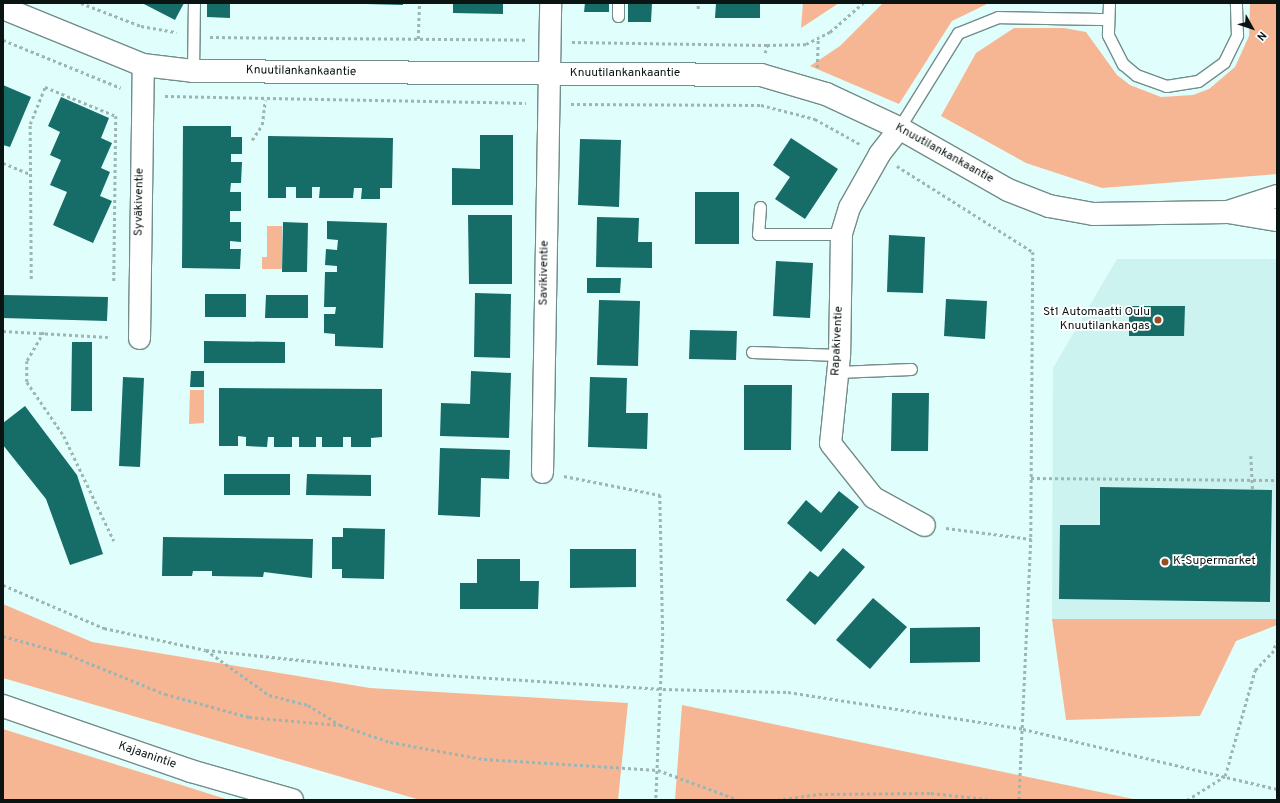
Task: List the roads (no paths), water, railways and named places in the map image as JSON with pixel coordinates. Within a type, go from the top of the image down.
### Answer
[{"type":"street","name":"Savikiventie","points":[[542,472],[547,74],[550,3]]},
{"type":"street","name":"Knuutilankankaantie","points":[[3,8],[143,65],[193,71],[761,75],[826,94],[899,128],[1008,190],[1049,206],[1093,214],[1228,212],[1277,220]]},
{"type":"street","name":"Syväkiventie","points":[[139,338],[141,95],[143,65]]},
{"type":"street","name":"Rapakiventie","points":[[899,128],[879,154],[849,206],[841,234],[838,364],[830,443],[873,497],[924,525]]},
{"type":"street","name":"Knuutilankankaantie","points":[[1228,212],[1277,196]]},
{"type":"street","name":"Kajaanintie","points":[[3,706],[191,771],[292,800]]},
{"type":"lane","points":[[193,71],[194,3]]},
{"type":"lane","points":[[618,3],[618,16]]},
{"type":"lane","points":[[1109,3],[1107,19],[1108,35],[1123,64],[1150,82],[1182,85],[1212,73],[1224,62],[1237,35],[1236,3]]},
{"type":"lane","points":[[899,128],[958,33],[998,17],[1107,19]]},
{"type":"lane","points":[[760,206],[758,234],[841,234]]},
{"type":"lane","points":[[752,352],[838,364],[911,369]]},
{"type":"place","name":"St1 Automaatti Oulu Knuutilankangas","points":[[1158,320]]},
{"type":"place","name":"K-Supermarket","points":[[1165,562]]}]
